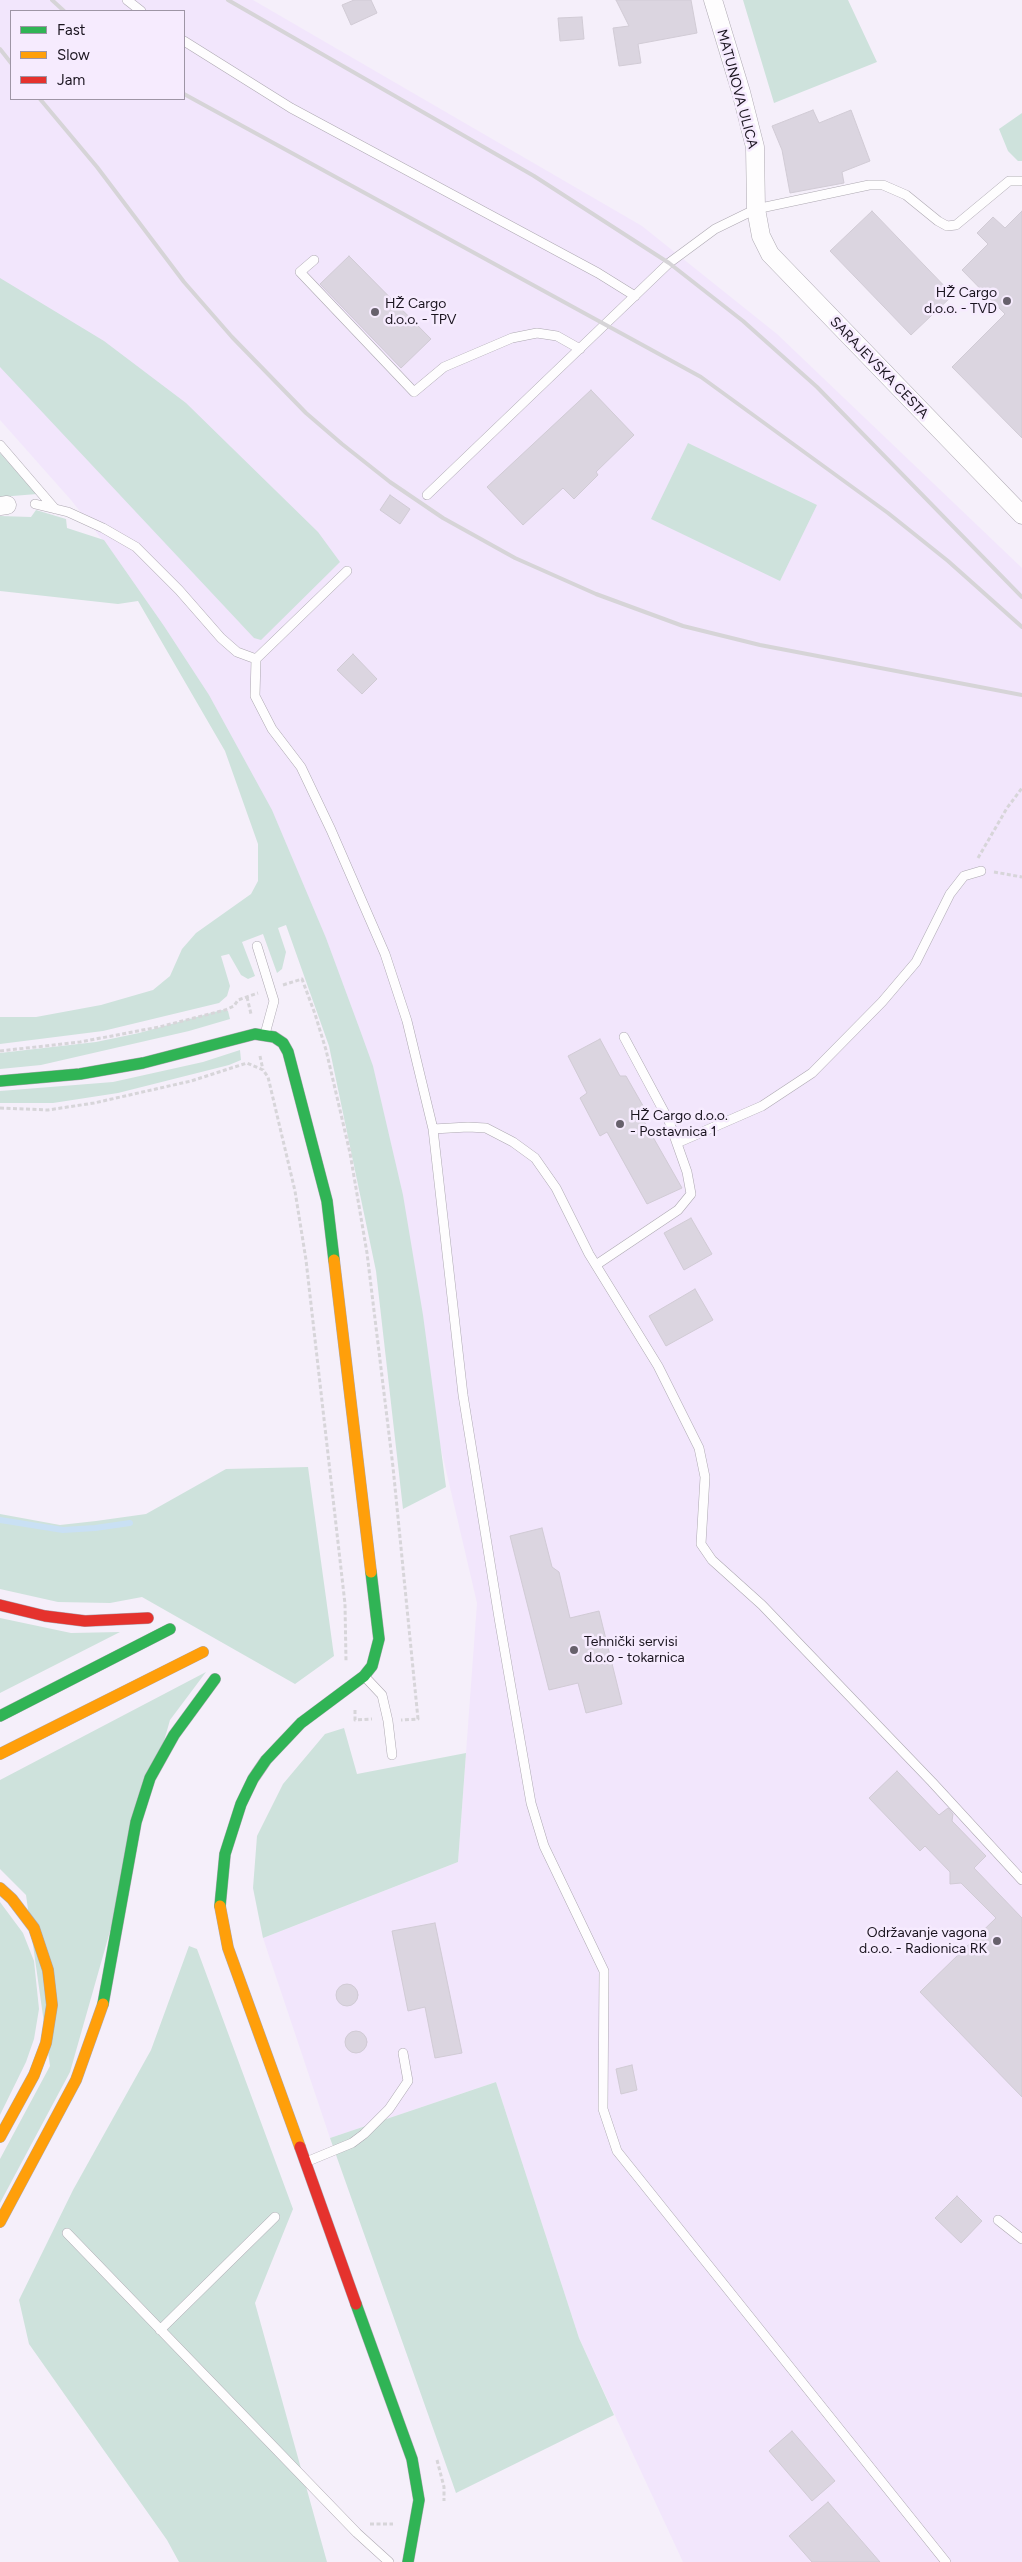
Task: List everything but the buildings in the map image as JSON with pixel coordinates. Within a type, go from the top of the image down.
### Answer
[{"type":"main road","points":[[0,1081],[80,1074],[143,1063],[200,1049],[244,1035],[265,1034],[283,1042],[288,1052],[327,1201],[379,1639],[376,1654],[364,1676],[301,1723],[266,1760],[241,1804],[225,1854],[222,1878],[222,1924],[228,1948],[416,2474],[419,2500],[408,2562]]},
{"type":"main road","points":[[0,1605],[45,1616],[86,1621],[148,1618]]},
{"type":"main road","points":[[0,1716],[170,1629]]},
{"type":"main road","points":[[0,1754],[203,1652]]},
{"type":"main road","points":[[0,2222],[76,2080],[100,2016],[111,1968],[136,1822],[150,1778],[174,1735],[215,1679]]},
{"type":"main road","points":[[0,1888],[12,1898],[34,1928],[48,1970],[52,2005],[43,2051],[34,2075],[0,2137]]},
{"type":"street","name":"MATUNOVA ULICA","points":[[712,0],[741,92],[754,147],[756,210]]},
{"type":"street","name":"SARAJEVSKA CESTA","points":[[756,210],[761,236],[770,254],[1022,515]]},
{"type":"lane","points":[[126,0],[140,10]]},
{"type":"lane","points":[[185,42],[291,108],[598,273],[635,296]]},
{"type":"lane","points":[[427,496],[669,263],[715,229],[756,210],[869,185],[883,185],[906,195],[938,221],[947,226],[956,225],[1009,181],[1022,181]]},
{"type":"lane","points":[[314,260],[300,272],[414,392],[444,367],[512,338],[537,333],[557,336],[580,349]]},
{"type":"lane","points":[[0,445],[55,509]]},
{"type":"lane","points":[[35,504],[55,509],[103,528],[136,547],[179,590],[221,638],[237,652],[256,659]]},
{"type":"lane","points":[[347,571],[256,659],[255,696],[272,729],[301,767],[385,954],[407,1021],[433,1129],[463,1395],[498,1618],[531,1803],[544,1846],[604,1971],[603,2109],[617,2151],[946,2562]]},
{"type":"lane","points":[[677,1143],[762,1106],[812,1073],[882,1002],[916,962],[950,894],[964,876],[981,871]]},
{"type":"lane","points":[[257,946],[274,1001],[265,1034]]},
{"type":"lane","points":[[596,1265],[678,1210],[691,1194],[687,1172],[669,1121],[624,1037]]},
{"type":"lane","points":[[433,1129],[486,1128],[513,1142],[535,1158],[556,1188],[596,1265],[658,1366],[699,1448],[705,1477],[701,1544],[712,1560],[762,1604],[932,1782],[1022,1880]]},
{"type":"lane","points":[[364,1676],[382,1695],[388,1721],[392,1755]]},
{"type":"lane","points":[[306,2163],[352,2143],[389,2109],[408,2081],[403,2053]]},
{"type":"lane","points":[[160,2330],[275,2217]]},
{"type":"lane","points":[[998,2220],[1022,2240]]},
{"type":"lane","points":[[67,2233],[357,2533],[388,2562]]},
{"type":"path","points":[[971,874],[1007,808],[1022,788]]},
{"type":"path","points":[[981,871],[1022,877]]},
{"type":"path","points":[[289,983],[302,979],[326,1050],[350,1153],[367,1253],[393,1468],[418,1719],[403,1720]]},
{"type":"path","points":[[0,1050],[80,1042],[159,1027],[225,1010],[234,1006],[238,1000],[257,994]]},
{"type":"path","points":[[247,997],[251,1016]]},
{"type":"path","points":[[259,1052],[263,1070]]},
{"type":"path","points":[[355,1706],[355,1720]]},
{"type":"path","points":[[347,1718],[355,1720],[373,1719]]},
{"type":"path","points":[[435,2456],[444,2487],[443,2507]]},
{"type":"shaded area","points":[[0,0],[253,0],[642,226],[777,334],[1022,568],[1022,2562],[683,2562],[579,2338],[496,2082],[330,2138],[263,1938],[458,1862],[477,1603],[329,969],[215,720],[111,551],[71,500],[0,420]]},
{"type":"shaded area","points":[[743,0],[848,0],[877,62],[774,103]]},
{"type":"shaded area","points":[[1022,113],[1022,161],[1018,161],[1008,151],[999,129]]},
{"type":"shaded area","points":[[0,278],[104,341],[186,403],[318,532],[340,562],[261,640],[254,638],[0,367]]},
{"type":"shaded area","points":[[688,443],[817,505],[780,581],[651,519]]},
{"type":"shaded area","points":[[0,453],[37,494],[0,497]]},
{"type":"shaded area","points":[[36,510],[66,519],[67,528],[104,540],[209,695],[272,810],[326,938],[360,1030],[373,1066],[403,1195],[423,1315],[446,1487],[403,1509],[376,1271],[329,1046],[286,925],[278,928],[286,952],[282,969],[277,973],[263,934],[242,942],[255,976],[248,979],[241,975],[229,954],[221,956],[230,986],[227,996],[219,1003],[103,1031],[0,1044],[0,1017],[36,1017],[101,1005],[153,990],[170,976],[182,949],[196,933],[251,894],[258,881],[258,844],[225,751],[138,601],[118,604],[0,591],[0,516],[31,517]]},
{"type":"shaded area","points":[[222,1010],[228,1011],[230,1019],[189,1031],[41,1065],[0,1069],[0,1053],[96,1042],[139,1033]]},
{"type":"shaded area","points":[[240,1050],[241,1060],[229,1065],[118,1093],[53,1103],[0,1103],[0,1091],[113,1082],[203,1062]]},
{"type":"shaded area","points":[[308,1467],[334,1656],[295,1684],[142,1597],[110,1603],[58,1602],[0,1589],[0,1514],[60,1525],[146,1514],[226,1469]]},
{"type":"shaded area","points":[[0,1618],[71,1633],[120,1632],[0,1693]]},
{"type":"shaded area","points":[[206,1672],[170,1720],[70,2072],[0,2203],[0,2159],[50,2066],[26,1895],[0,1869],[0,1780]]},
{"type":"shaded area","points":[[344,1728],[357,1774],[466,1753],[458,1862],[263,1938],[253,1888],[257,1836],[283,1784],[325,1734]]},
{"type":"shaded area","points":[[0,1902],[23,1933],[34,1961],[39,2009],[34,2039],[26,2062],[0,2115]]},
{"type":"shaded area","points":[[189,1946],[197,1949],[293,2209],[255,2303],[327,2562],[179,2562],[167,2540],[29,2344],[19,2300],[73,2190],[151,2050]]},
{"type":"shaded area","points":[[496,2082],[579,2338],[614,2415],[456,2493],[330,2138]]},
{"type":"waterway","points":[[0,1520],[63,1530],[130,1523]]},
{"type":"railway","points":[[52,0],[63,10]]},
{"type":"railway","points":[[228,0],[534,176],[669,263],[743,321],[817,387],[1022,597]]},
{"type":"railway","points":[[0,49],[10,62]]},
{"type":"railway","points":[[185,95],[701,377],[888,513],[948,561],[1022,627]]},
{"type":"railway","points":[[41,100],[97,167],[184,282],[232,337],[306,413],[342,444],[390,482],[443,518],[515,558],[596,594],[683,626],[760,645],[1022,695]]},
{"type":"traffic: fast","points":[[0,1081],[80,1074],[143,1063],[255,1034],[274,1037],[283,1043],[288,1052],[327,1201],[334,1260]]},
{"type":"traffic: fast","points":[[220,1906],[225,1854],[241,1804],[253,1779],[266,1760],[301,1723],[364,1676],[372,1666],[379,1639],[371,1572]]},
{"type":"traffic: fast","points":[[0,1716],[170,1629]]},
{"type":"traffic: fast","points":[[103,2004],[136,1822],[150,1778],[174,1735],[215,1679]]},
{"type":"traffic: fast","points":[[356,2304],[412,2459],[419,2500],[408,2562]]},
{"type":"traffic: slow","points":[[334,1260],[371,1572]]},
{"type":"traffic: slow","points":[[0,1754],[203,1652]]},
{"type":"traffic: slow","points":[[0,1888],[12,1899],[34,1928],[48,1970],[52,2005],[46,2043],[34,2075],[0,2137]]},
{"type":"traffic: slow","points":[[220,1906],[228,1948],[300,2147]]},
{"type":"traffic: slow","points":[[0,2222],[76,2080],[103,2004]]},
{"type":"traffic: jam","points":[[0,1605],[45,1616],[85,1621],[148,1618]]},
{"type":"traffic: jam","points":[[300,2147],[356,2304]]},
{"type":"place","name":"HŽ Cargo d.o.o. - TVD","points":[[1007,301]]},
{"type":"place","name":"HŽ Cargo d.o.o. - TPV","points":[[375,312]]},
{"type":"place","name":"HŽ Cargo d.o.o. - Postavnica 1","points":[[620,1124]]},
{"type":"place","name":"Tehnički servisi d.o.o - tokarnica","points":[[574,1650]]},
{"type":"place","name":"Održavanje vagona d.o.o. - Radionica RK","points":[[997,1941]]}]
